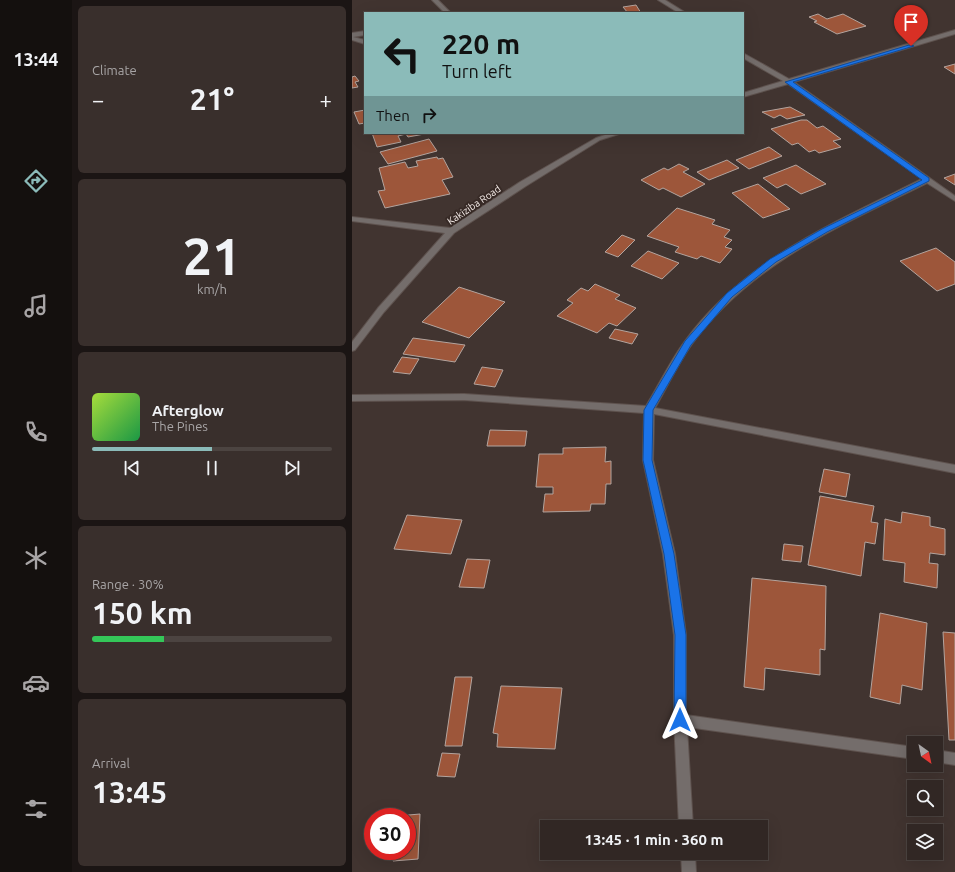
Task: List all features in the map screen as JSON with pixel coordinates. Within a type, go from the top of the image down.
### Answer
[{"type":"street","points":[[435,0],[447,12]]},
{"type":"street","points":[[662,0],[680,12]]},
{"type":"street","points":[[744,95],[955,32]]},
{"type":"street","points":[[352,35],[364,33]]},
{"type":"street","points":[[352,38],[364,42]]},
{"type":"street","points":[[744,56],[788,82],[955,199]]},
{"type":"street","points":[[593,134],[598,139]]},
{"type":"street","name":"Kakiziba Road","points":[[352,348],[381,310],[451,231],[523,184],[598,139],[616,134]]},
{"type":"street","points":[[686,820],[680,720],[680,635],[669,554],[648,460],[649,410],[688,343],[730,295],[773,261],[825,230],[927,180]]},
{"type":"street","points":[[352,219],[451,231]]},
{"type":"street","points":[[352,398],[464,397],[649,410],[955,469]]},
{"type":"street","points":[[680,720],[907,752]]},
{"type":"street","points":[[943,757],[955,759]]},
{"type":"street","points":[[688,860],[689,872]]},
{"type":"building","points":[[636,5],[640,12],[627,12],[623,7]]},
{"type":"building","points":[[818,14],[827,19],[843,14],[866,26],[837,34],[814,22],[817,21],[809,17]]},
{"type":"building","points":[[955,64],[955,74],[944,67]]},
{"type":"building","points":[[355,76],[359,81],[355,82],[358,87],[352,88],[352,77]]},
{"type":"building","points":[[790,107],[805,115],[787,119],[780,115],[774,118],[762,112]]},
{"type":"building","points":[[364,110],[364,123],[359,124],[354,112]]},
{"type":"building","points":[[801,120],[807,120],[817,128],[823,126],[841,139],[833,141],[841,147],[819,153],[815,150],[809,152],[798,143],[792,145],[771,129]]},
{"type":"building","points":[[372,134],[406,134],[398,136],[401,142],[377,147]]},
{"type":"building","points":[[406,134],[424,134],[408,137]]},
{"type":"building","points":[[429,139],[437,151],[388,164],[380,152]]},
{"type":"building","points":[[769,147],[782,156],[749,169],[736,160]]},
{"type":"building","points":[[437,157],[438,159],[443,158],[453,177],[442,180],[450,194],[385,208],[378,191],[385,190],[379,168],[405,162],[408,168],[418,166],[416,161]]},
{"type":"building","points":[[727,160],[739,168],[709,180],[697,172]]},
{"type":"building","points":[[679,164],[689,169],[683,172],[705,184],[681,197],[663,188],[659,190],[641,180],[664,168],[668,170]]},
{"type":"building","points":[[796,165],[826,184],[801,194],[786,184],[777,188],[763,178]]},
{"type":"building","points":[[955,174],[955,185],[944,178]]},
{"type":"building","points":[[758,184],[790,209],[763,218],[732,193]]},
{"type":"building","points":[[677,208],[715,220],[712,224],[730,230],[724,237],[732,240],[725,247],[732,249],[720,263],[701,256],[697,259],[675,252],[679,247],[647,236]]},
{"type":"building","points":[[622,235],[635,240],[618,257],[605,252]]},
{"type":"building","points":[[936,248],[955,262],[955,284],[937,291],[900,261]]},
{"type":"building","points":[[648,251],[679,263],[662,279],[631,266]]},
{"type":"building","points":[[595,284],[620,295],[615,299],[636,308],[617,326],[609,323],[597,333],[557,316],[573,303],[567,300],[581,288],[588,291]]},
{"type":"building","points":[[459,287],[505,302],[469,338],[422,322]]},
{"type":"building","points":[[615,329],[638,334],[632,344],[609,338]]},
{"type":"building","points":[[413,338],[465,345],[455,362],[403,354]]},
{"type":"building","points":[[402,357],[419,359],[410,374],[393,372]]},
{"type":"building","points":[[482,367],[503,370],[495,387],[474,384]]},
{"type":"building","points":[[490,430],[527,431],[525,446],[487,446]]},
{"type":"building","points":[[606,447],[605,462],[611,461],[611,484],[606,484],[605,504],[591,504],[590,511],[543,512],[545,494],[553,494],[553,487],[536,487],[539,454],[563,454],[563,448]]},
{"type":"building","points":[[824,469],[850,474],[846,497],[819,492]]},
{"type":"building","points":[[820,496],[874,506],[871,522],[878,523],[875,544],[865,542],[861,576],[808,565]]},
{"type":"building","points":[[902,512],[930,517],[930,526],[945,529],[945,555],[930,553],[929,563],[938,564],[937,588],[904,582],[905,563],[883,560],[885,519],[901,523]]},
{"type":"building","points":[[407,515],[462,520],[451,554],[394,549]]},
{"type":"building","points":[[784,544],[803,546],[801,562],[782,560]]},
{"type":"building","points":[[467,559],[490,560],[484,588],[459,587]]},
{"type":"building","points":[[752,578],[826,586],[825,650],[820,649],[820,675],[765,668],[764,690],[744,687]]},
{"type":"building","points":[[880,613],[927,623],[922,690],[902,685],[900,704],[870,697]]},
{"type":"building","points":[[943,632],[955,633],[955,740],[949,740]]},
{"type":"building","points":[[455,677],[472,677],[462,746],[445,746]]},
{"type":"building","points":[[501,686],[562,688],[555,749],[497,747],[498,734],[493,733]]},
{"type":"building","points":[[442,753],[460,754],[455,777],[437,776]]},
{"type":"building","points":[[416,814],[420,814],[418,859],[416,859]]},
{"type":"route","points":[[680,720],[680,635],[669,554],[648,460],[649,410],[688,343],[708,318],[730,295],[773,261],[825,230],[927,180],[788,82],[911,46]]}]
